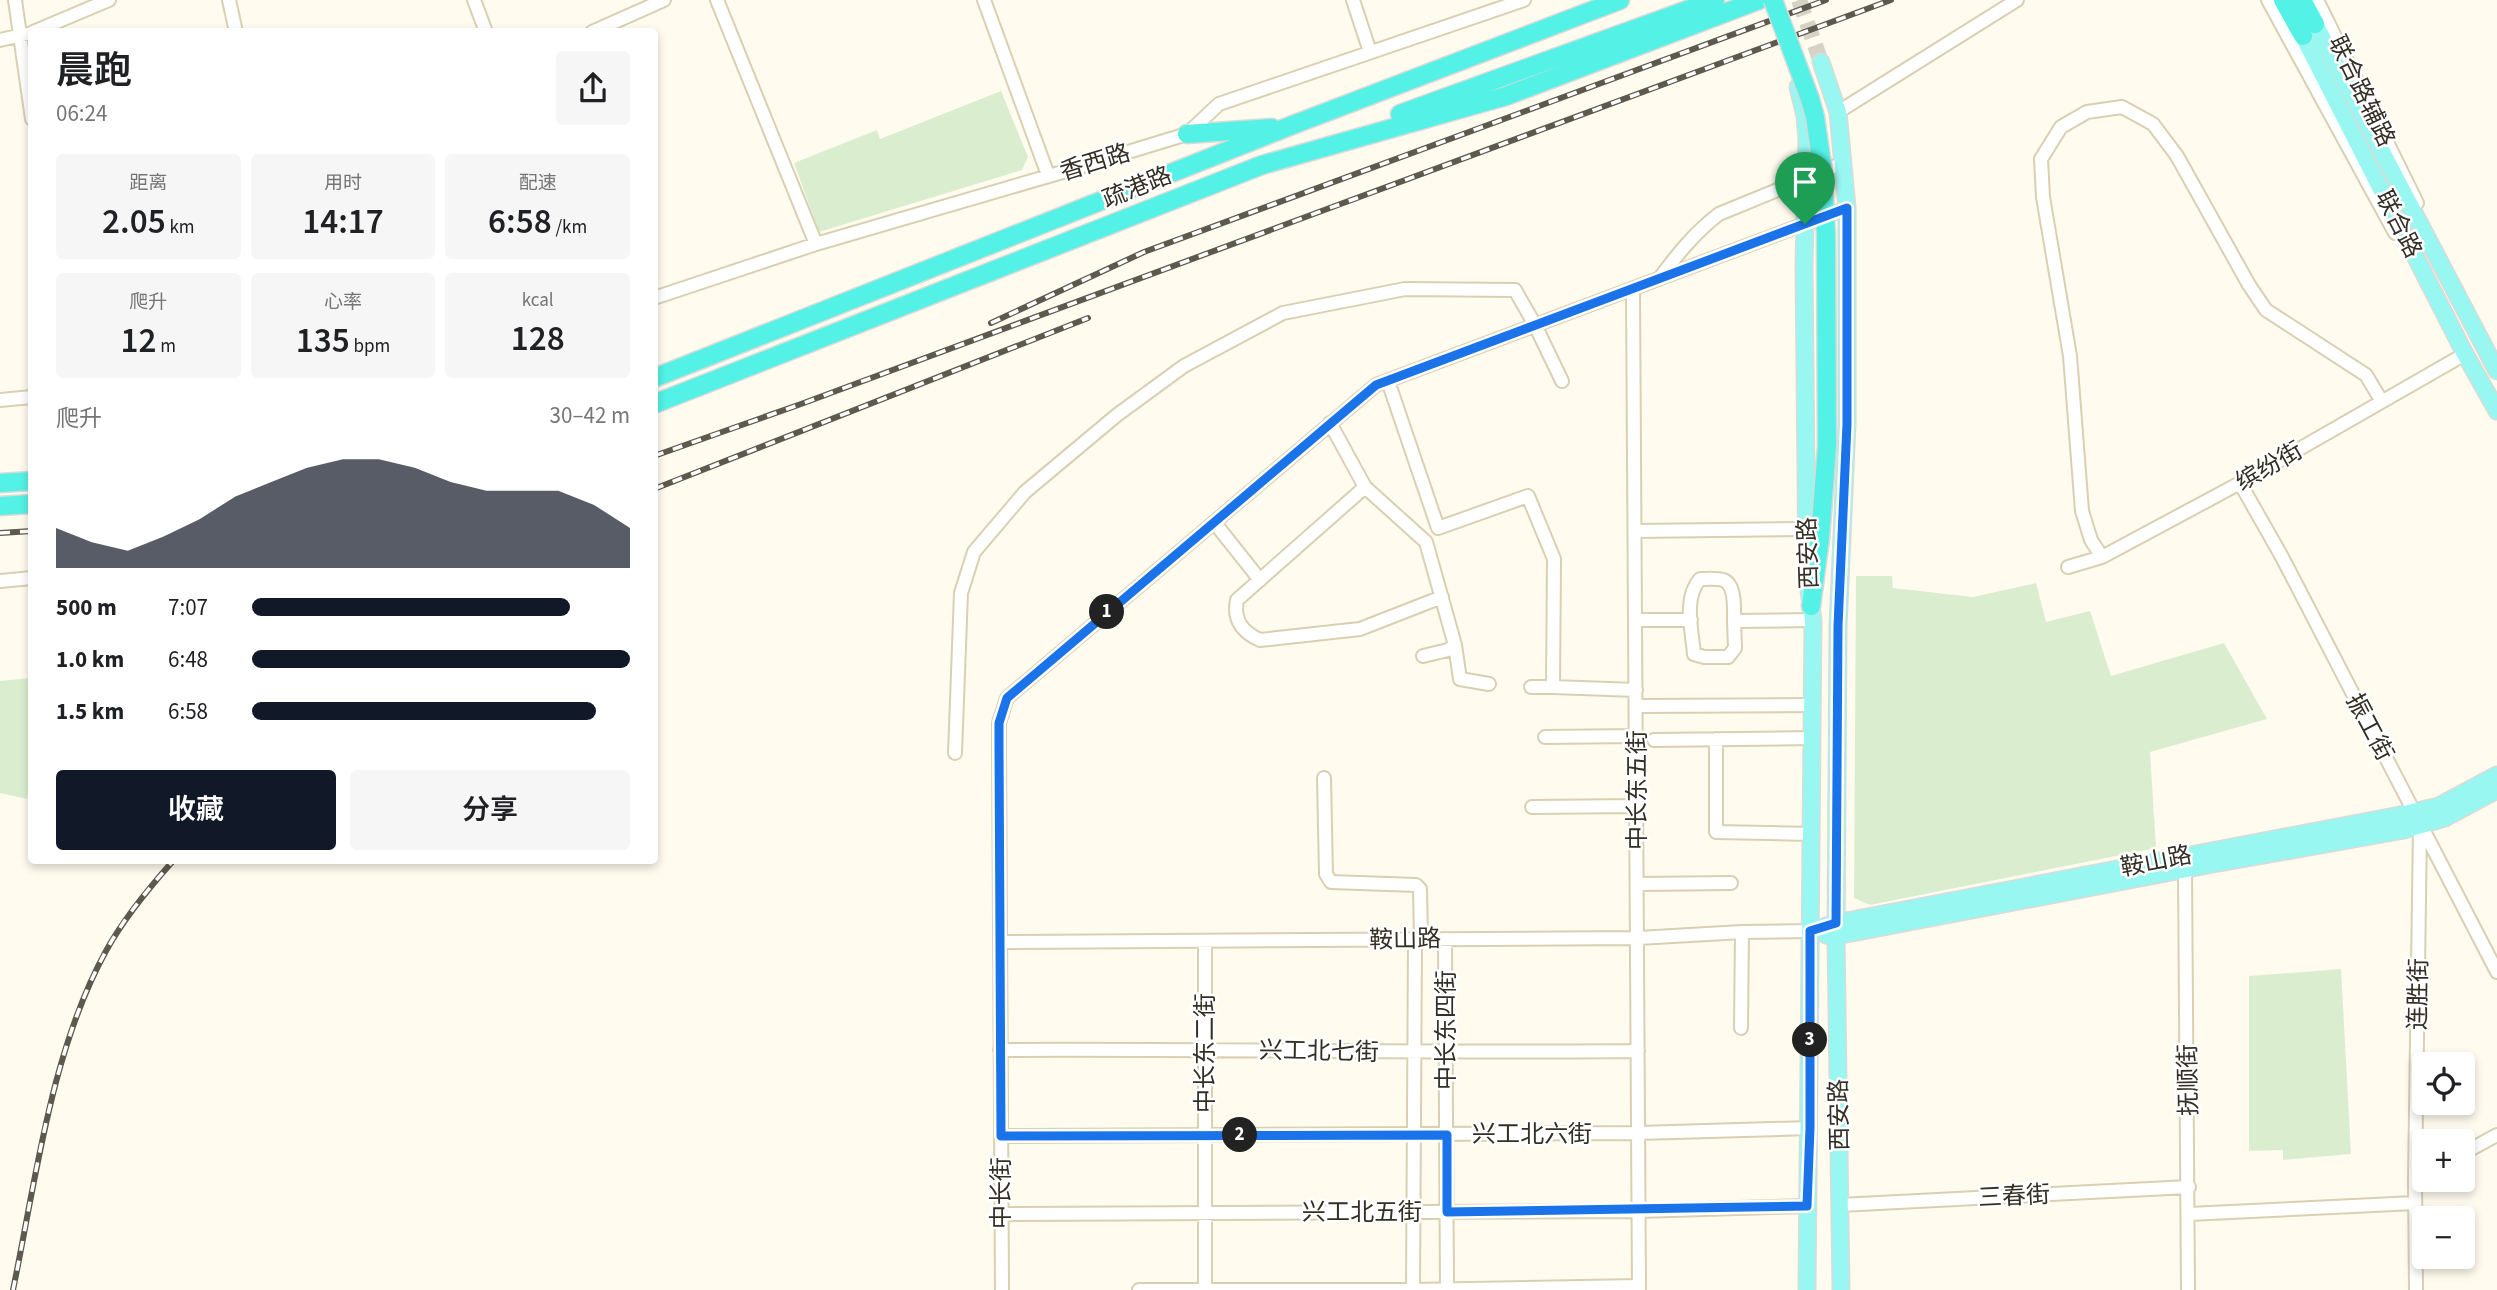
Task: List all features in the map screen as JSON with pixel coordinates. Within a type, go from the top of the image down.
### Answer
[{"type":"highway","name":"疏港路","points":[[658,376],[1290,126],[1620,0]]},
{"type":"highway","points":[[658,402],[1262,165],[1715,0]]},
{"type":"highway","points":[[1262,165],[1506,96],[1759,0]]},
{"type":"highway","points":[[1773,0],[1810,99],[1822,165],[1826,234],[1827,446],[1813,534],[1812,613]]},
{"type":"highway","points":[[2283,0],[2309,30]]},
{"type":"highway","points":[[2302,0],[2309,30]]},
{"type":"highway","points":[[1187,134],[1290,126]]},
{"type":"highway","points":[[0,483],[28,481]]},
{"type":"highway","points":[[0,506],[28,504]]},
{"type":"main road","name":"联合路","points":[[2309,30],[2463,350],[2497,411]]},
{"type":"main road","name":"联合路","points":[[2309,30],[2497,371]]},
{"type":"main road","name":"西安路","points":[[1821,62],[1838,111],[1847,208],[1847,424],[1838,626],[1836,929],[1841,1290]]},
{"type":"main road","name":"西安路","points":[[1792,70],[1805,116],[1813,534]]},
{"type":"main road","name":"西安路","points":[[1807,1290],[1812,613]]},
{"type":"main road","name":"鞍山路","points":[[1810,931],[1836,929],[2404,830],[2417,818],[2497,775]]},
{"type":"main road","name":"鞍山路","points":[[1836,929],[2417,818],[2445,818],[2497,790]]},
{"type":"street","points":[[0,40],[28,33],[15,0]]},
{"type":"street","points":[[40,28],[109,0]]},
{"type":"street","points":[[229,0],[235,28]]},
{"type":"street","points":[[474,0],[484,28]]},
{"type":"street","points":[[601,28],[664,0]]},
{"type":"street","points":[[717,0],[816,244]]},
{"type":"street","points":[[984,0],[1048,176]]},
{"type":"street","points":[[1353,0],[1370,52]]},
{"type":"street","name":"香西路","points":[[658,297],[816,244],[1187,134],[1219,104],[1524,0]]},
{"type":"street","points":[[1838,111],[2017,0]]},
{"type":"street","name":"联合路辅路","points":[[2268,0],[2374,197],[2463,350]]},
{"type":"street","name":"联合路辅路","points":[[2317,0],[2497,371]]},
{"type":"street","points":[[2102,557],[2091,540],[2082,511],[2070,356],[2043,197],[2042,159],[2061,127],[2087,113],[2122,107],[2153,124],[2177,156],[2249,285],[2266,310],[2366,375],[2381,400]]},
{"type":"street","points":[[1785,188],[1806,157]]},
{"type":"street","points":[[1658,279],[1683,246],[1719,214],[1843,163]]},
{"type":"street","name":"中长街","points":[[1002,1290],[999,723],[1007,698],[1376,385],[1847,208]]},
{"type":"street","points":[[955,753],[961,593],[974,552],[1025,492],[1184,366],[1283,313],[1405,289],[1515,290],[1535,324],[1562,381]]},
{"type":"street","name":"中长东五街","points":[[1633,289],[1639,1288]]},
{"type":"street","name":"缤纷街","points":[[2068,567],[2102,557],[2240,483],[2463,350]]},
{"type":"street","points":[[1388,381],[1438,528],[1528,496],[1554,559],[1553,687]]},
{"type":"street","points":[[0,400],[28,397]]},
{"type":"street","points":[[1330,423],[1365,487],[1426,542],[1455,645],[1460,679],[1489,684]]},
{"type":"street","name":"振工街","points":[[2240,483],[2497,972]]},
{"type":"street","points":[[1365,487],[1237,600],[1234,611],[1240,626],[1259,640],[1360,629],[1442,597]]},
{"type":"street","points":[[1213,522],[1260,580]]},
{"type":"street","points":[[1635,531],[1813,534]]},
{"type":"street","points":[[0,581],[28,578]]},
{"type":"street","points":[[1700,579],[1723,580],[1729,584],[1733,596],[1734,621],[1735,648],[1728,657],[1704,657],[1694,654],[1690,600],[1693,587],[1700,579]]},
{"type":"street","points":[[1734,621],[1812,613]]},
{"type":"street","points":[[1635,620],[1691,620]]},
{"type":"street","points":[[1423,656],[1448,650],[1455,645]]},
{"type":"street","points":[[1531,687],[1636,690]]},
{"type":"street","points":[[1636,706],[1812,705]]},
{"type":"street","points":[[1545,737],[1636,736]]},
{"type":"street","points":[[1654,740],[1812,738]]},
{"type":"street","points":[[1716,739],[1716,832],[1811,834]]},
{"type":"street","name":"中长东四街","points":[[1324,778],[1328,879],[1416,885],[1420,889],[1414,1053],[1413,1290]]},
{"type":"street","points":[[1532,807],[1637,806]]},
{"type":"street","name":"连胜街","points":[[2417,818],[2419,1129]]},
{"type":"street","name":"抚顺街","points":[[2185,869],[2188,1290]]},
{"type":"street","points":[[1637,884],[1731,883]]},
{"type":"street","name":"鞍山路","points":[[1000,942],[1638,938],[1810,931]]},
{"type":"street","points":[[1741,1028],[1742,932]]},
{"type":"street","name":"中长东四街","points":[[1446,939],[1447,1290]]},
{"type":"street","name":"中长东二街","points":[[1205,1289],[1206,941]]},
{"type":"street","name":"兴工北七街","points":[[1000,1050],[1205,1049],[1414,1053],[1638,1051]]},
{"type":"street","name":"兴工北六街","points":[[1001,1136],[1447,1135],[1810,1128]]},
{"type":"street","points":[[2475,1147],[2497,1135]]},
{"type":"street","name":"三春街","points":[[1840,1205],[2189,1186]]},
{"type":"street","name":"连胜街","points":[[2416,1290],[2417,1192]]},
{"type":"street","points":[[2189,1214],[2415,1203]]},
{"type":"street","name":"兴工北五街","points":[[1001,1214],[1447,1212],[1807,1206]]},
{"type":"street","points":[[1139,1290],[1639,1288]]},
{"type":"green space","points":[[1001,91],[1028,157],[1022,170],[819,232],[794,163],[877,130],[880,139]]},
{"type":"green space","points":[[1856,576],[1892,576],[1893,588],[1973,597],[2036,583],[2046,622],[2090,611],[2111,676],[2224,643],[2267,719],[2150,752],[2156,848],[1870,905],[1854,898]]},
{"type":"green space","points":[[28,678],[27,799],[0,793],[0,681]]},
{"type":"green space","points":[[2341,969],[2351,1154],[2283,1160],[2283,1150],[2249,1151],[2249,976]]},
{"type":"tunnel","points":[[1799,0],[1821,62]]},
{"type":"railway","points":[[991,323],[1144,252],[1826,0]]},
{"type":"railway","points":[[658,455],[1891,0]]},
{"type":"railway","points":[[658,487],[1088,318]]},
{"type":"railway","points":[[0,533],[28,531]]},
{"type":"railway","points":[[13,1290],[58,1073],[87,990],[113,939],[137,904],[170,864]]},
{"type":"route","points":[[1847,208],[1847,424],[1838,626],[1836,923],[1810,931],[1810,1128],[1807,1206],[1447,1212],[1447,1135],[1001,1136],[999,723],[1007,698],[1376,385],[1805,224],[1847,208]]}]
